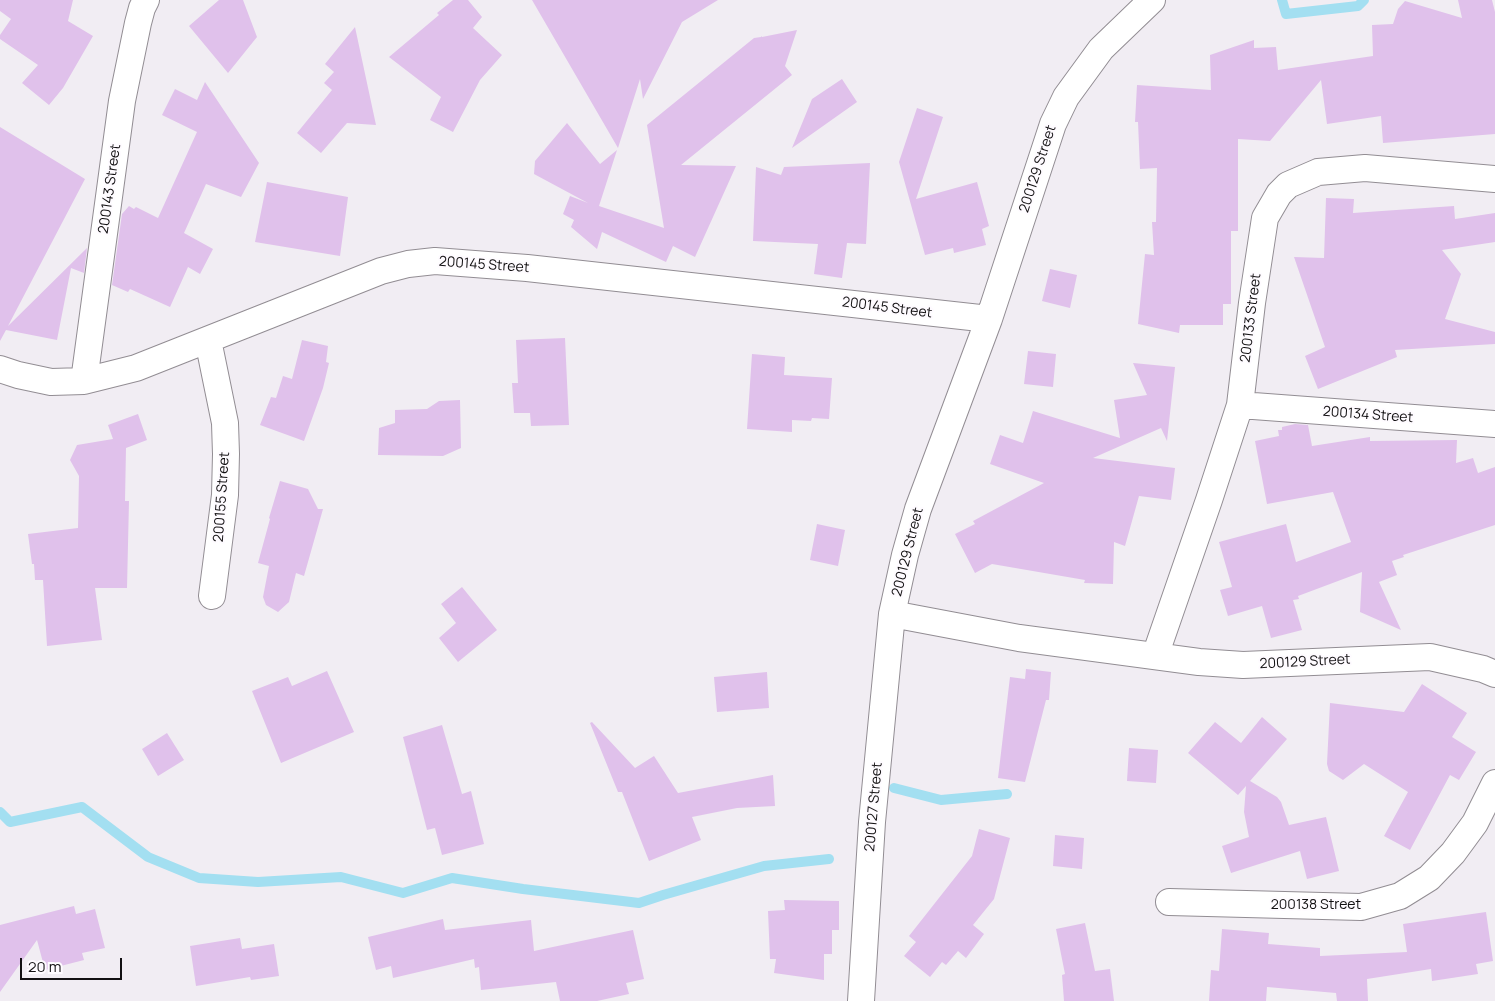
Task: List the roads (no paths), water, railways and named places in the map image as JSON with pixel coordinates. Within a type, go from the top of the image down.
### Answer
[{"type":"street","name":"200143 Street","points":[[84,381],[122,102],[138,23],[146,0]]},
{"type":"street","name":"200129 Street","points":[[1152,0],[1101,49],[1066,97],[1053,124],[989,319],[918,509],[905,555],[892,614],[1019,638],[1199,662],[1243,665],[1430,657],[1483,669],[1495,674]]},
{"type":"street","name":"200133 Street","points":[[1155,656],[1240,405],[1252,303],[1266,218],[1279,194],[1288,185],[1318,172],[1364,168],[1495,179]]},
{"type":"street","name":"200145 Street","points":[[0,369],[50,382],[84,381],[136,368],[381,271],[408,264],[435,261],[527,268],[989,319]]},
{"type":"street","name":"200155 Street","points":[[208,340],[225,423],[226,454],[225,495],[212,596]]},
{"type":"street","name":"200134 Street","points":[[1240,405],[1495,424]]},
{"type":"street","name":"200127 Street","points":[[861,1001],[872,822],[892,614]]},
{"type":"street","name":"200138 Street","points":[[1169,902],[1361,907],[1400,896],[1429,878],[1453,853],[1475,823],[1495,783]]},
{"type":"waterway","points":[[1282,0],[1286,14],[1358,6],[1364,0]]},
{"type":"waterway","points":[[894,788],[941,800],[1007,794]]},
{"type":"waterway","points":[[0,812],[10,822],[82,807],[148,857],[199,878],[258,882],[341,877],[403,893],[452,878],[639,903],[764,866],[829,859]]}]
